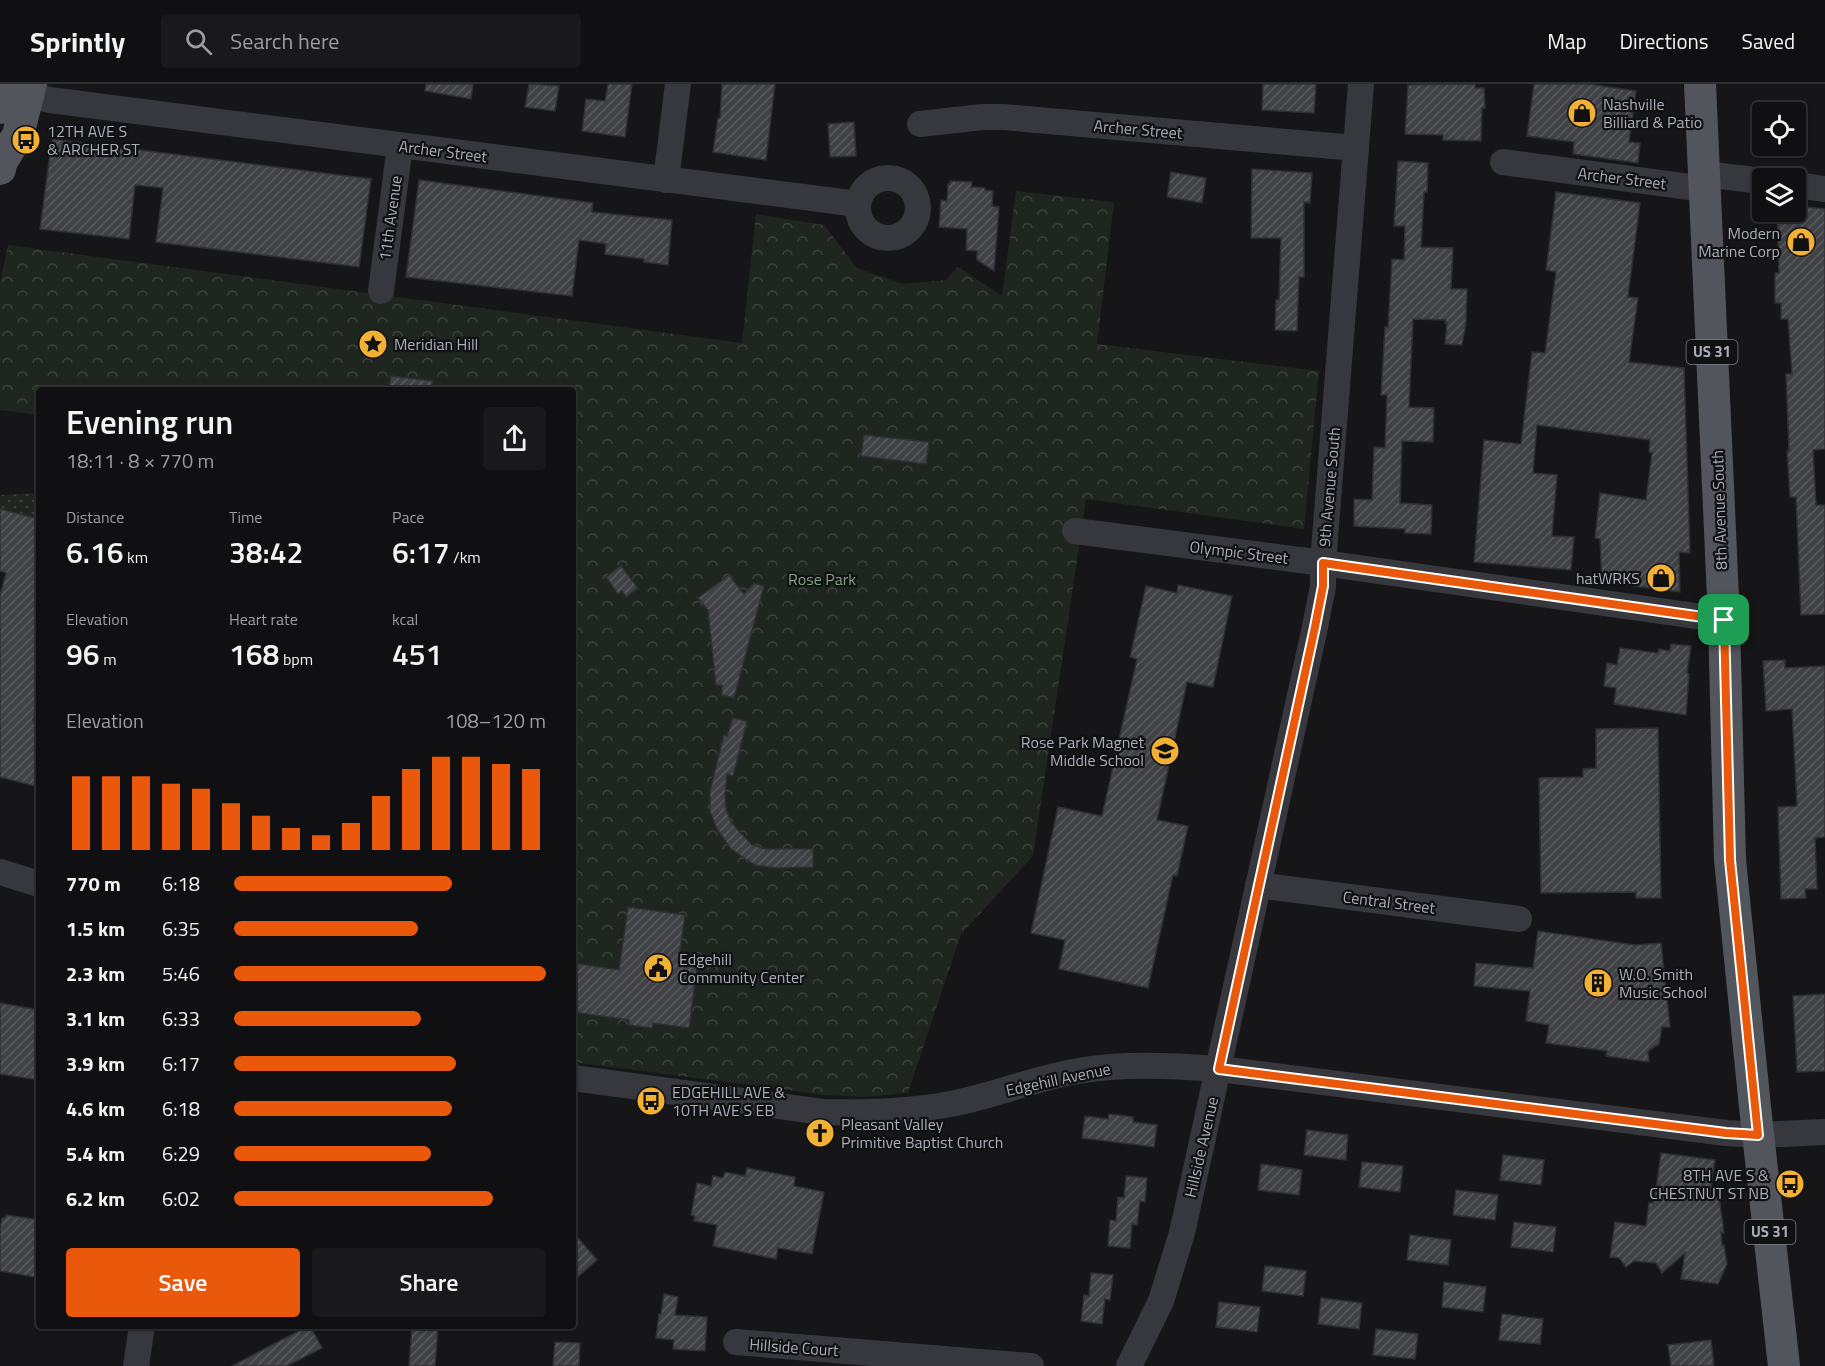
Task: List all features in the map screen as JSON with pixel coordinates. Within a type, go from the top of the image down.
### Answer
[{"type":"main road","name":"8th Avenue South","points":[[1700,84],[1724,620],[1730,860],[1784,1366]]},
{"type":"main road","points":[[0,108],[21,88]]},
{"type":"main road","points":[[0,162],[18,135],[21,88]]},
{"type":"street","points":[[666,180],[678,84]]},
{"type":"street","name":"9th Avenue South","points":[[1258,885],[1323,586],[1361,84]]},
{"type":"street","name":"Archer Street","points":[[21,88],[50,100],[858,204]]},
{"type":"street","name":"Archer Street","points":[[920,124],[981,117],[1003,117],[1356,148]]},
{"type":"street","name":"11th Avenue","points":[[381,291],[400,146]]},
{"type":"street","name":"Archer Street","points":[[1503,162],[1705,182],[1752,181]]},
{"type":"street","points":[[1806,186],[1825,189]]},
{"type":"street","name":"Olympic Street","points":[[1075,531],[1323,563],[1724,620]]},
{"type":"street","points":[[0,872],[36,883]]},
{"type":"street","name":"Central Street","points":[[1258,885],[1519,919]]},
{"type":"street","name":"Hillside Avenue","points":[[1129,1366],[1154,1316],[1173,1265],[1219,1069],[1258,885]]},
{"type":"street","name":"Edgehill Avenue","points":[[576,1078],[812,1111],[856,1113],[951,1104],[1067,1073],[1116,1066],[1146,1065],[1219,1069],[1726,1133],[1758,1135],[1825,1132]]},
{"type":"street","points":[[136,1366],[142,1329]]},
{"type":"street","name":"Hillside Court","points":[[736,1342],[1031,1366]]},
{"type":"green space","name":"Rose Park","points":[[1016,191],[1114,202],[1097,344],[1319,371],[1304,529],[1086,499],[1033,856],[961,934],[908,1093],[864,1097],[824,1095],[576,1062],[576,387],[36,387],[36,415],[0,410],[0,283],[8,245],[742,343],[756,214],[824,225],[857,268],[903,284],[946,280],[958,267],[1002,296]]},
{"type":"green space","points":[[36,493],[36,518],[0,509],[0,495]]},
{"type":"building","points":[[426,84],[473,84],[471,99],[425,91]]},
{"type":"building","points":[[529,84],[559,86],[555,111],[525,107]]},
{"type":"building","points":[[608,84],[632,84],[625,137],[582,131],[586,99],[605,101]]},
{"type":"building","points":[[722,84],[775,84],[766,160],[713,152],[718,118],[720,118]]},
{"type":"building","points":[[1263,84],[1316,84],[1314,113],[1262,110]]},
{"type":"building","points":[[1475,84],[1475,88],[1484,88],[1485,108],[1482,108],[1481,141],[1443,140],[1443,135],[1405,134],[1408,85]]},
{"type":"building","name":"Nashville Billiard & Patio","points":[[1534,84],[1588,84],[1636,91],[1629,142],[1640,143],[1638,163],[1573,154],[1574,142],[1527,136]]},
{"type":"building","points":[[854,122],[856,156],[830,157],[828,124]]},
{"type":"building","points":[[52,139],[371,179],[359,267],[156,242],[163,188],[135,185],[129,239],[40,229]]},
{"type":"building","points":[[1398,161],[1428,163],[1421,247],[1453,248],[1451,289],[1467,289],[1466,323],[1462,345],[1445,344],[1446,320],[1413,319],[1409,407],[1434,408],[1433,442],[1402,441],[1400,503],[1432,505],[1431,534],[1405,533],[1405,529],[1354,526],[1354,499],[1372,500],[1374,447],[1385,448],[1387,395],[1381,395],[1385,327],[1388,327],[1392,259],[1404,260],[1405,226],[1394,226]]},
{"type":"building","points":[[1252,169],[1312,173],[1310,203],[1304,202],[1304,277],[1299,277],[1297,331],[1275,330],[1276,300],[1279,300],[1281,238],[1251,238]]},
{"type":"building","points":[[1171,172],[1206,178],[1202,203],[1167,197]]},
{"type":"building","points":[[419,180],[593,203],[592,212],[672,220],[668,265],[605,254],[606,244],[579,240],[572,296],[406,277]]},
{"type":"building","points":[[950,181],[972,182],[971,187],[993,191],[992,206],[999,207],[994,271],[977,260],[977,251],[966,250],[967,229],[939,227],[941,200],[947,201]]},
{"type":"building","points":[[1556,192],[1640,203],[1628,297],[1638,298],[1629,362],[1684,368],[1690,553],[1679,552],[1680,592],[1602,582],[1600,539],[1595,538],[1600,493],[1646,500],[1652,453],[1649,452],[1650,440],[1537,425],[1533,473],[1557,475],[1552,536],[1574,537],[1571,570],[1474,562],[1484,440],[1521,444],[1532,352],[1545,353],[1556,272],[1546,270]]},
{"type":"building","points":[[1806,207],[1825,209],[1825,449],[1813,450],[1816,505],[1825,505],[1825,614],[1801,615],[1796,497],[1790,497],[1787,451],[1789,451],[1786,374],[1792,374],[1788,319],[1781,319],[1781,303],[1775,303],[1775,273],[1779,273],[1777,222],[1806,222]]},
{"type":"building","points":[[391,376],[432,381],[432,387],[389,387]]},
{"type":"building","points":[[864,435],[929,442],[926,464],[861,456]]},
{"type":"building","points":[[0,509],[36,518],[36,710],[33,721],[36,722],[36,786],[0,777],[0,595],[6,573],[0,571]]},
{"type":"building","points":[[621,566],[638,588],[626,597],[622,591],[618,594],[606,577]]},
{"type":"building","points":[[729,575],[744,594],[754,583],[764,586],[734,698],[722,695],[722,685],[716,685],[708,610],[698,598]]},
{"type":"building","name":"Rose Park Magnet Middle School","points":[[1178,585],[1232,596],[1213,687],[1187,682],[1157,820],[1188,826],[1177,876],[1173,875],[1148,988],[1059,969],[1065,940],[1031,933],[1058,807],[1102,816],[1137,659],[1130,657],[1146,586],[1177,593]]},
{"type":"building","points":[[1671,644],[1691,646],[1687,673],[1689,674],[1686,715],[1614,704],[1616,688],[1604,686],[1607,663],[1617,665],[1620,648],[1658,653],[1659,649],[1670,651]]},
{"type":"building","points":[[1785,660],[1785,668],[1825,666],[1825,837],[1815,838],[1817,889],[1805,889],[1806,898],[1781,899],[1778,807],[1797,806],[1792,709],[1766,711],[1763,661]]},
{"type":"building","points":[[733,718],[747,721],[733,776],[727,774],[726,809],[731,822],[752,845],[766,849],[813,849],[813,867],[777,868],[755,865],[731,849],[717,829],[710,811],[710,791],[724,735],[727,736]]},
{"type":"building","points":[[1658,728],[1661,898],[1636,898],[1636,892],[1541,893],[1539,778],[1583,777],[1583,769],[1596,768],[1596,729]]},
{"type":"building","name":"Edgehill Community Center","points":[[628,907],[685,915],[678,964],[697,967],[689,1028],[653,1023],[652,1028],[629,1025],[629,1020],[576,1012],[576,963],[619,970]]},
{"type":"building","name":"W.O. Smith Music School","points":[[1538,931],[1635,945],[1661,943],[1670,1027],[1662,1027],[1659,1044],[1648,1051],[1649,1062],[1606,1056],[1607,1051],[1546,1043],[1549,1025],[1526,1021],[1530,991],[1474,986],[1476,963],[1533,968]]},
{"type":"building","points":[[1825,994],[1825,1071],[1797,1072],[1793,996]]},
{"type":"building","points":[[0,1003],[36,1009],[36,1080],[0,1074]]},
{"type":"building","points":[[1109,1114],[1133,1117],[1133,1122],[1157,1125],[1154,1147],[1082,1138],[1085,1116],[1108,1119]]},
{"type":"building","points":[[1307,1130],[1348,1135],[1346,1160],[1304,1155]]},
{"type":"building","points":[[1661,1153],[1715,1160],[1710,1195],[1719,1196],[1724,1233],[1721,1232],[1722,1245],[1724,1245],[1727,1264],[1718,1284],[1681,1279],[1685,1253],[1662,1273],[1656,1263],[1634,1261],[1626,1267],[1619,1258],[1610,1257],[1615,1222],[1646,1226],[1649,1203],[1653,1203],[1656,1189]]},
{"type":"building","points":[[1503,1155],[1544,1160],[1541,1185],[1500,1180]]},
{"type":"building","points":[[1362,1162],[1403,1166],[1400,1192],[1359,1187]]},
{"type":"building","points":[[1261,1164],[1302,1170],[1299,1195],[1258,1190]]},
{"type":"building","points":[[747,1168],[795,1177],[794,1186],[824,1192],[812,1254],[778,1248],[776,1259],[713,1246],[717,1225],[694,1221],[695,1216],[691,1215],[697,1183],[711,1186],[713,1176],[723,1178],[725,1172],[745,1176]]},
{"type":"building","points":[[1126,1176],[1147,1178],[1145,1202],[1140,1201],[1137,1225],[1132,1224],[1130,1248],[1108,1246],[1110,1220],[1116,1221],[1118,1197],[1124,1198]]},
{"type":"building","points":[[1456,1190],[1498,1195],[1495,1220],[1453,1215]]},
{"type":"building","points":[[6,1215],[36,1220],[35,1277],[0,1271],[0,1229],[2,1218]]},
{"type":"building","points":[[1514,1222],[1556,1227],[1553,1252],[1511,1247]]},
{"type":"building","points":[[1410,1235],[1451,1240],[1448,1265],[1407,1260]]},
{"type":"building","points":[[576,1236],[597,1260],[576,1278]]},
{"type":"building","points":[[1265,1266],[1306,1271],[1303,1296],[1262,1291]]},
{"type":"building","points":[[1091,1273],[1113,1275],[1110,1300],[1105,1299],[1102,1324],[1081,1321],[1084,1295],[1089,1296]]},
{"type":"building","points":[[1444,1282],[1486,1287],[1483,1312],[1442,1307]]},
{"type":"building","points":[[664,1294],[678,1297],[675,1315],[707,1317],[705,1351],[673,1349],[674,1340],[656,1338]]},
{"type":"building","points":[[1321,1298],[1362,1303],[1359,1329],[1318,1324]]},
{"type":"building","points":[[1219,1302],[1260,1307],[1257,1332],[1216,1327]]},
{"type":"building","points":[[1502,1314],[1543,1319],[1540,1344],[1499,1340]]},
{"type":"building","points":[[302,1329],[312,1329],[322,1348],[287,1366],[232,1366]]},
{"type":"building","points":[[412,1329],[438,1329],[435,1366],[409,1366]]},
{"type":"building","points":[[1376,1329],[1418,1334],[1415,1359],[1373,1355]]},
{"type":"building","points":[[1711,1340],[1714,1366],[1671,1366],[1668,1345]]},
{"type":"building","points":[[555,1342],[580,1343],[579,1366],[553,1366]]},
{"type":"place","name":"Nashville Billiard & Patio","points":[[1582,113]]},
{"type":"place","name":"12TH AVE S & ARCHER ST","points":[[26,140]]},
{"type":"place","name":"Modern Marine Corp","points":[[1801,242]]},
{"type":"place","name":"Meridian Hill","points":[[373,344]]},
{"type":"place","name":"hatWRKS","points":[[1661,578]]},
{"type":"place","name":"Rose Park Magnet Middle School","points":[[1165,751]]},
{"type":"place","name":"Edgehill Community Center","points":[[658,968]]},
{"type":"place","name":"W.O. Smith Music School","points":[[1598,983]]},
{"type":"place","name":"EDGEHILL AVE & 10TH AVE S EB","points":[[651,1101]]},
{"type":"place","name":"Pleasant Valley Primitive Baptist Church","points":[[820,1133]]},
{"type":"place","name":"8TH AVE S & CHESTNUT ST NB","points":[[1790,1184]]},
{"type":"route","points":[[1323,563],[1724,620],[1730,860],[1758,1135],[1726,1133],[1219,1069],[1315,627],[1323,586],[1323,563]]}]
